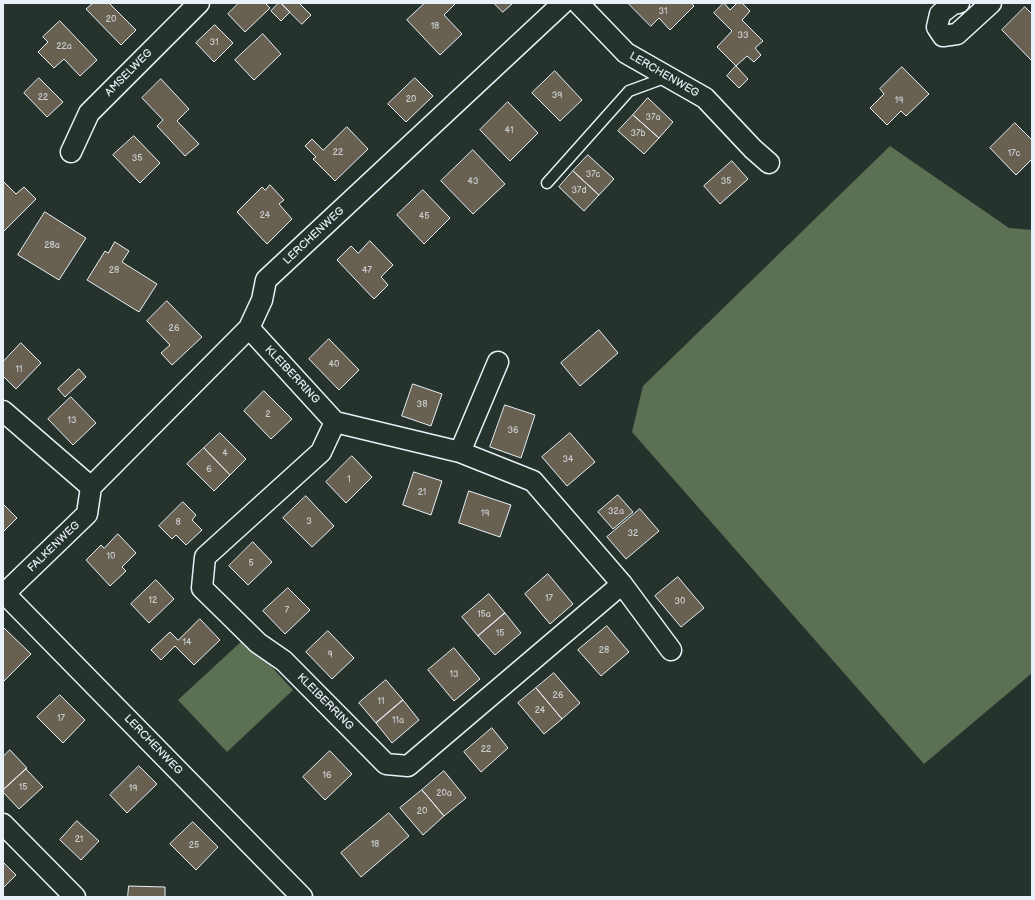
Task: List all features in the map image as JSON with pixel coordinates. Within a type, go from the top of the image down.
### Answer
[{"type":"street","name":"AMSELWEG","points":[[71,152],[89,113],[199,3]]},
{"type":"street","name":"LERCHENWEG","points":[[91,487],[249,328],[262,300],[266,280],[563,3]]},
{"type":"street","name":"LERCHENWEG","points":[[578,3],[626,53],[705,98],[753,150],[769,163]]},
{"type":"street","points":[[959,3],[953,4],[940,14],[937,27],[944,36],[957,34],[991,3]]},
{"type":"street","name":"KLEIBERRING","points":[[249,328],[335,422],[321,452],[205,557],[202,588],[258,643],[284,661],[386,764],[408,766],[622,584]]},
{"type":"street","points":[[460,452],[498,362]]},
{"type":"street","points":[[3,411],[91,487]]},
{"type":"street","points":[[335,422],[460,452],[533,481],[622,584],[671,650]]},
{"type":"street","name":"FALKENWEG","points":[[4,595],[87,514],[91,487]]},
{"type":"street","name":"LERCHENWEG","points":[[4,595],[302,897]]},
{"type":"street","points":[[3,824],[75,897]]},
{"type":"lane","points":[[547,183],[629,91],[667,77]]},
{"type":"green space","points":[[890,146],[1009,228],[1032,230],[1032,673],[924,764],[632,432],[643,386]]},
{"type":"green space","points":[[245,638],[293,690],[227,752],[178,700]]},
{"type":"building","points":[[91,3],[109,3],[136,30],[121,45],[86,9],[92,4]]},
{"type":"building","points":[[239,3],[265,3],[270,8],[245,32],[228,14]]},
{"type":"building","points":[[279,3],[281,3],[290,12],[281,21],[271,11]]},
{"type":"building","points":[[281,3],[299,3],[311,15],[302,24]]},
{"type":"building","points":[[425,3],[455,4],[444,15],[462,34],[440,55],[407,20]]},
{"type":"building","points":[[494,3],[513,3],[503,12]]},
{"type":"building","points":[[628,3],[691,3],[694,6],[670,30],[659,18],[651,26]]},
{"type":"building","points":[[724,3],[730,10],[737,3],[742,3],[750,11],[742,20],[763,41],[755,48],[761,55],[754,62],[747,56],[736,66],[717,47],[732,31],[714,13]]},
{"type":"building","points":[[1025,7],[1032,14],[1032,61],[1002,30]]},
{"type":"building","points":[[60,21],[97,60],[80,76],[64,59],[54,68],[38,52],[48,42],[43,37]]},
{"type":"building","points":[[215,25],[233,43],[214,62],[196,43]]},
{"type":"building","points":[[263,34],[281,54],[254,80],[235,60]]},
{"type":"building","points":[[736,66],[748,79],[739,88],[727,76]]},
{"type":"building","points":[[902,67],[929,94],[906,116],[901,111],[887,125],[870,108],[884,94],[880,89]]},
{"type":"building","points":[[555,71],[582,100],[560,121],[532,93]]},
{"type":"building","points":[[39,78],[63,102],[47,117],[24,93]]},
{"type":"building","points":[[415,78],[433,96],[406,122],[388,104]]},
{"type":"building","points":[[161,79],[189,109],[177,121],[199,144],[185,156],[157,126],[163,120],[142,98]]},
{"type":"building","points":[[648,98],[673,122],[659,138],[633,115]]},
{"type":"building","points":[[508,102],[538,133],[510,161],[480,130]]},
{"type":"building","points":[[633,115],[659,138],[644,154],[618,131]]},
{"type":"building","points":[[1015,123],[1032,140],[1032,159],[1016,175],[990,148]]},
{"type":"building","points":[[347,127],[368,149],[335,181],[313,159],[316,157],[305,146],[312,139],[323,150]]},
{"type":"building","points":[[134,136],[160,163],[140,183],[113,155]]},
{"type":"building","points":[[473,150],[505,184],[473,214],[441,181]]},
{"type":"building","points":[[588,155],[614,179],[599,195],[573,171]]},
{"type":"building","points":[[732,161],[748,179],[720,204],[704,186]]},
{"type":"building","points":[[573,171],[599,195],[584,211],[559,187]]},
{"type":"building","points":[[3,181],[16,194],[24,187],[36,199],[3,232]]},
{"type":"building","points":[[270,185],[284,200],[279,204],[292,219],[267,244],[237,212],[262,187],[265,190]]},
{"type":"building","points":[[423,190],[450,218],[424,244],[397,215]]},
{"type":"building","points":[[45,212],[86,238],[59,280],[18,255]]},
{"type":"building","points":[[370,241],[393,265],[381,277],[388,285],[374,299],[337,260],[351,246],[358,253]]},
{"type":"building","points":[[115,242],[129,251],[122,262],[157,284],[139,312],[87,280],[105,251],[108,253]]},
{"type":"building","points":[[167,301],[202,337],[172,365],[161,353],[170,345],[147,321]]},
{"type":"building","points":[[599,330],[618,353],[580,386],[561,363]]},
{"type":"building","points":[[329,339],[359,370],[339,390],[309,359]]},
{"type":"building","points":[[21,343],[41,363],[16,389],[3,376],[3,362]]},
{"type":"building","points":[[79,369],[86,377],[65,397],[58,389]]},
{"type":"building","points":[[413,384],[442,394],[431,426],[402,416]]},
{"type":"building","points":[[264,391],[292,419],[271,439],[244,411]]},
{"type":"building","points":[[71,397],[96,423],[73,445],[48,419]]},
{"type":"building","points":[[505,405],[535,415],[521,458],[490,447]]},
{"type":"building","points":[[220,433],[246,459],[230,475],[204,448]]},
{"type":"building","points":[[570,433],[595,462],[567,486],[542,457]]},
{"type":"building","points":[[204,448],[230,475],[214,491],[187,464]]},
{"type":"building","points":[[352,456],[372,477],[346,503],[326,482]]},
{"type":"building","points":[[414,472],[442,481],[431,515],[403,505]]},
{"type":"building","points":[[469,491],[511,505],[500,537],[459,523]]},
{"type":"building","points":[[618,495],[633,512],[613,529],[598,512]]},
{"type":"building","points":[[306,496],[334,526],[312,547],[283,518]]},
{"type":"building","points":[[183,502],[196,515],[192,520],[202,530],[186,545],[176,535],[172,539],[159,526]]},
{"type":"building","points":[[3,504],[17,518],[3,532]]},
{"type":"building","points":[[640,509],[659,531],[626,559],[607,537]]},
{"type":"building","points":[[118,534],[136,553],[122,567],[126,571],[110,586],[86,560],[101,545],[104,548]]},
{"type":"building","points":[[253,542],[272,562],[248,585],[229,566]]},
{"type":"building","points":[[548,574],[573,604],[550,624],[525,594]]},
{"type":"building","points":[[678,577],[704,608],[681,627],[655,596]]},
{"type":"building","points":[[156,580],[174,599],[149,623],[131,604]]},
{"type":"building","points":[[288,588],[310,610],[285,634],[263,611]]},
{"type":"building","points":[[489,594],[505,613],[478,636],[462,617]]},
{"type":"building","points":[[505,613],[521,633],[495,655],[478,636]]},
{"type":"building","points":[[200,619],[220,640],[194,665],[175,646],[161,660],[151,650],[170,632],[178,640]]},
{"type":"building","points":[[607,626],[629,652],[601,676],[578,650]]},
{"type":"building","points":[[3,627],[31,654],[4,681],[3,680]]},
{"type":"building","points":[[328,631],[354,658],[332,679],[306,652]]},
{"type":"building","points":[[454,648],[480,679],[454,701],[428,670]]},
{"type":"building","points":[[554,673],[580,703],[562,719],[536,688]]},
{"type":"building","points":[[386,680],[403,700],[376,723],[359,703]]},
{"type":"building","points":[[536,688],[562,719],[544,734],[518,703]]},
{"type":"building","points":[[60,695],[85,720],[63,743],[37,717]]},
{"type":"building","points":[[403,700],[419,720],[392,743],[376,723]]},
{"type":"building","points":[[492,728],[508,748],[481,772],[464,752]]},
{"type":"building","points":[[10,750],[27,768],[3,790],[3,757]]},
{"type":"building","points":[[330,751],[352,774],[325,800],[303,777]]},
{"type":"building","points":[[139,766],[157,784],[127,813],[110,795]]},
{"type":"building","points":[[26,769],[43,787],[19,809],[3,792],[3,790]]},
{"type":"building","points":[[444,771],[466,798],[444,816],[422,790]]},
{"type":"building","points":[[422,790],[444,816],[423,835],[400,808]]},
{"type":"building","points":[[389,813],[409,836],[361,877],[341,853]]},
{"type":"building","points":[[77,821],[99,841],[81,860],[60,840]]},
{"type":"building","points":[[193,822],[218,847],[196,870],[170,844]]},
{"type":"building","points":[[3,862],[16,875],[3,888]]},
{"type":"building","points":[[129,886],[165,887],[165,897],[128,897]]}]
